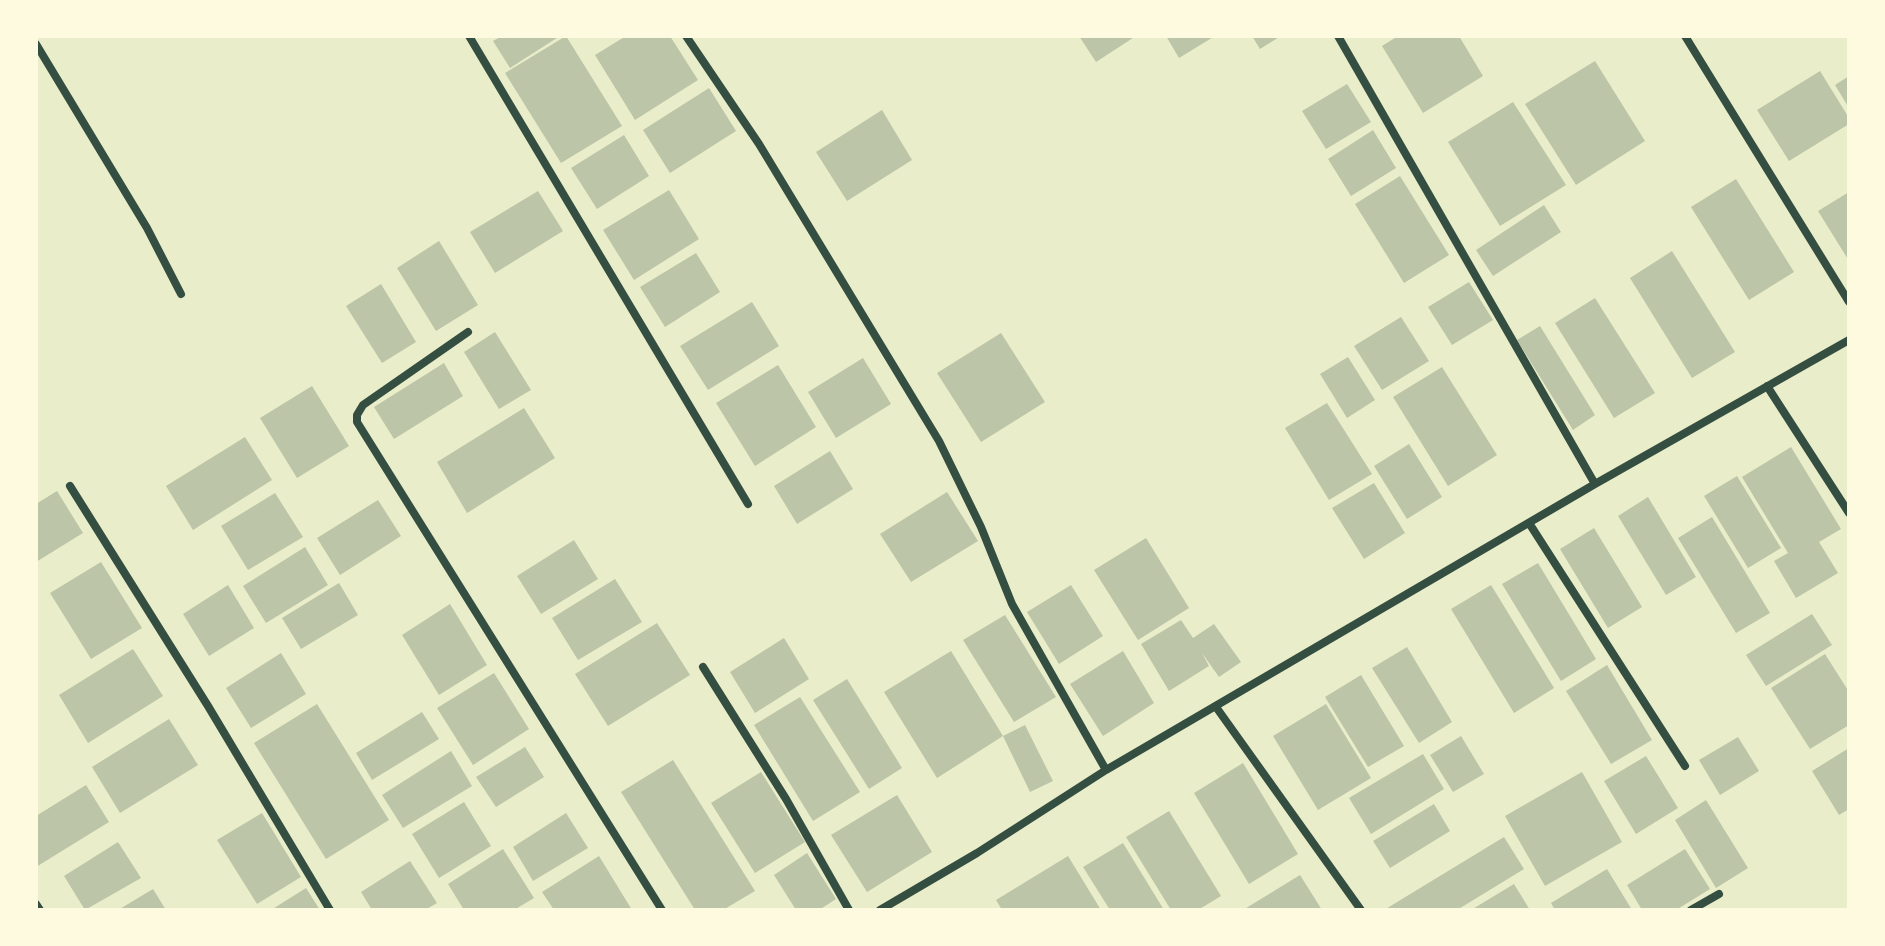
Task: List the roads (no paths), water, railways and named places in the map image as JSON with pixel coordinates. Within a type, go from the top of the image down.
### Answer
[{"type":"street","points":[[469,36],[748,504]]},
{"type":"street","points":[[686,36],[759,144],[939,441],[981,527],[1012,604],[1106,770]]},
{"type":"street","points":[[1338,36],[1595,484]]},
{"type":"street","points":[[1685,36],[1849,302]]},
{"type":"street","points":[[36,44],[147,228],[181,294]]},
{"type":"street","points":[[468,332],[363,405],[357,422],[662,910]]},
{"type":"street","points":[[880,910],[977,853],[1106,770],[1595,484],[1849,340]]},
{"type":"street","points":[[1767,386],[1849,513]]},
{"type":"street","points":[[70,486],[208,706],[330,910]]},
{"type":"street","points":[[1529,523],[1685,766]]},
{"type":"street","points":[[703,667],[786,799],[849,910]]},
{"type":"street","points":[[1216,707],[1361,910]]},
{"type":"street","points":[[1691,910],[1719,894]]},
{"type":"street","points":[[36,904],[40,910]]}]
